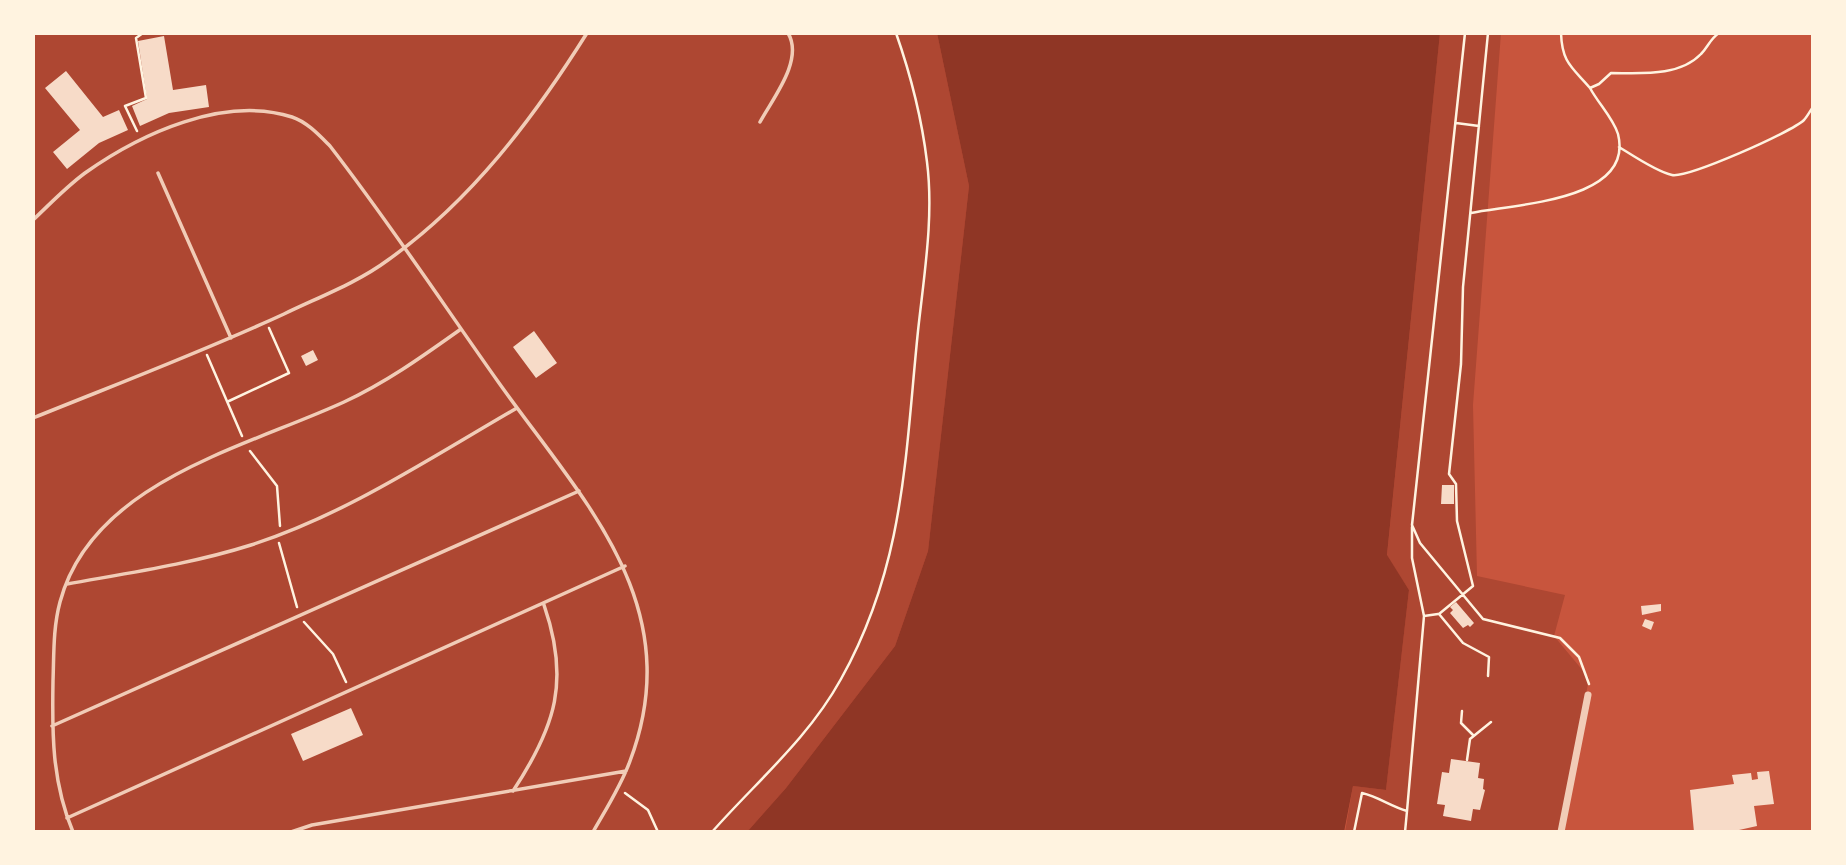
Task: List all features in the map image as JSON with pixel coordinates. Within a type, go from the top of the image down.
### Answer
[{"type":"street","points":[[1561,832],[1588,695]]},
{"type":"lane","points":[[33,418],[266,322],[357,279],[404,248],[461,196],[511,143],[556,83],[587,33]]},
{"type":"lane","points":[[760,122],[788,71],[792,46],[788,33]]},
{"type":"lane","points":[[33,220],[86,172],[142,141],[221,113],[257,112],[292,117],[305,124],[330,146],[579,491],[625,566],[638,603],[646,652],[643,709],[626,771],[593,832]]},
{"type":"lane","points":[[158,173],[231,338]]},
{"type":"lane","points":[[73,832],[55,773],[52,726],[54,637],[66,584],[84,549],[97,532],[149,489],[363,393],[399,373],[460,329]]},
{"type":"lane","points":[[66,584],[196,560],[280,534],[381,488],[517,408]]},
{"type":"lane","points":[[52,726],[579,491]]},
{"type":"lane","points":[[67,818],[544,605],[625,566]]},
{"type":"lane","points":[[513,791],[545,736],[557,693],[557,648],[544,605]]},
{"type":"lane","points":[[291,832],[312,825],[332,824],[626,771]]},
{"type":"lane","points":[[332,824],[333,832]]},
{"type":"path","points":[[142,141],[125,106],[146,98],[136,38],[143,33]]},
{"type":"path","points":[[712,832],[783,759],[829,700],[863,635],[881,592],[893,547],[904,466],[929,205],[924,143],[896,33]]},
{"type":"path","points":[[1405,832],[1424,616],[1412,558],[1412,525],[1465,33]]},
{"type":"path","points":[[1424,616],[1439,614],[1473,586],[1457,521],[1456,484],[1449,474],[1461,364],[1463,287],[1488,33]]},
{"type":"path","points":[[1470,213],[1574,195],[1608,174],[1619,148],[1617,132],[1590,88],[1567,63],[1561,51],[1561,33]]},
{"type":"path","points":[[1590,88],[1611,73],[1647,73],[1677,69],[1701,55],[1710,40],[1719,33]]},
{"type":"path","points":[[1619,148],[1671,175],[1692,173],[1723,159],[1740,155],[1802,122],[1813,107]]},
{"type":"path","points":[[1456,123],[1479,126]]},
{"type":"path","points":[[227,402],[289,373],[266,322]]},
{"type":"path","points":[[1412,525],[1420,543],[1439,562],[1483,619],[1493,624],[1560,638],[1586,668],[1589,678],[1588,695]]},
{"type":"path","points":[[1439,614],[1463,643],[1489,657],[1488,676]]},
{"type":"path","points":[[1462,711],[1461,723],[1473,734]]},
{"type":"path","points":[[1467,760],[1473,734],[1491,722]]},
{"type":"path","points":[[618,788],[648,810],[658,832]]},
{"type":"path","points":[[1354,832],[1362,793],[1379,797],[1389,806],[1407,811]]},
{"type":"shaded area","points":[[33,33],[937,33],[969,186],[928,551],[895,646],[786,788],[747,832],[33,832]]},
{"type":"shaded area","points":[[937,33],[1440,33],[1387,555],[1409,590],[1386,790],[1353,786],[1344,832],[747,832],[786,788],[895,646],[928,551],[969,186]]},
{"type":"shaded area","points":[[1440,33],[1501,33],[1473,405],[1477,576],[1565,595],[1554,636],[1589,678],[1561,832],[1345,832],[1353,786],[1386,790],[1409,590],[1387,556]]},
{"type":"building","points":[[164,36],[173,90],[206,85],[209,107],[169,113],[140,126],[132,106],[147,99],[138,41]]},
{"type":"building","points":[[66,71],[103,117],[119,110],[128,130],[99,143],[67,169],[53,152],[80,130],[45,88]]},
{"type":"building","points":[[534,331],[557,363],[536,378],[513,347]]},
{"type":"building","points":[[313,350],[318,360],[306,366],[301,356]]},
{"type":"building","points":[[1442,485],[1454,485],[1454,504],[1441,504]]},
{"type":"building","points":[[1456,602],[1474,623],[1470,627],[1468,625],[1463,628],[1450,613],[1453,610],[1450,607]]},
{"type":"building","points":[[1661,604],[1661,611],[1642,615],[1641,606]]},
{"type":"building","points":[[1645,619],[1654,622],[1651,630],[1642,626]]},
{"type":"building","points":[[351,708],[363,735],[303,761],[291,734]]},
{"type":"building","points":[[1451,759],[1480,763],[1478,778],[1484,779],[1485,790],[1480,810],[1473,809],[1471,821],[1443,816],[1445,805],[1437,804],[1442,772],[1449,773]]},
{"type":"building","points":[[1769,771],[1774,804],[1754,806],[1757,826],[1730,832],[1694,832],[1690,790],[1734,784],[1732,775],[1751,773],[1752,780],[1758,779],[1757,772]]}]
